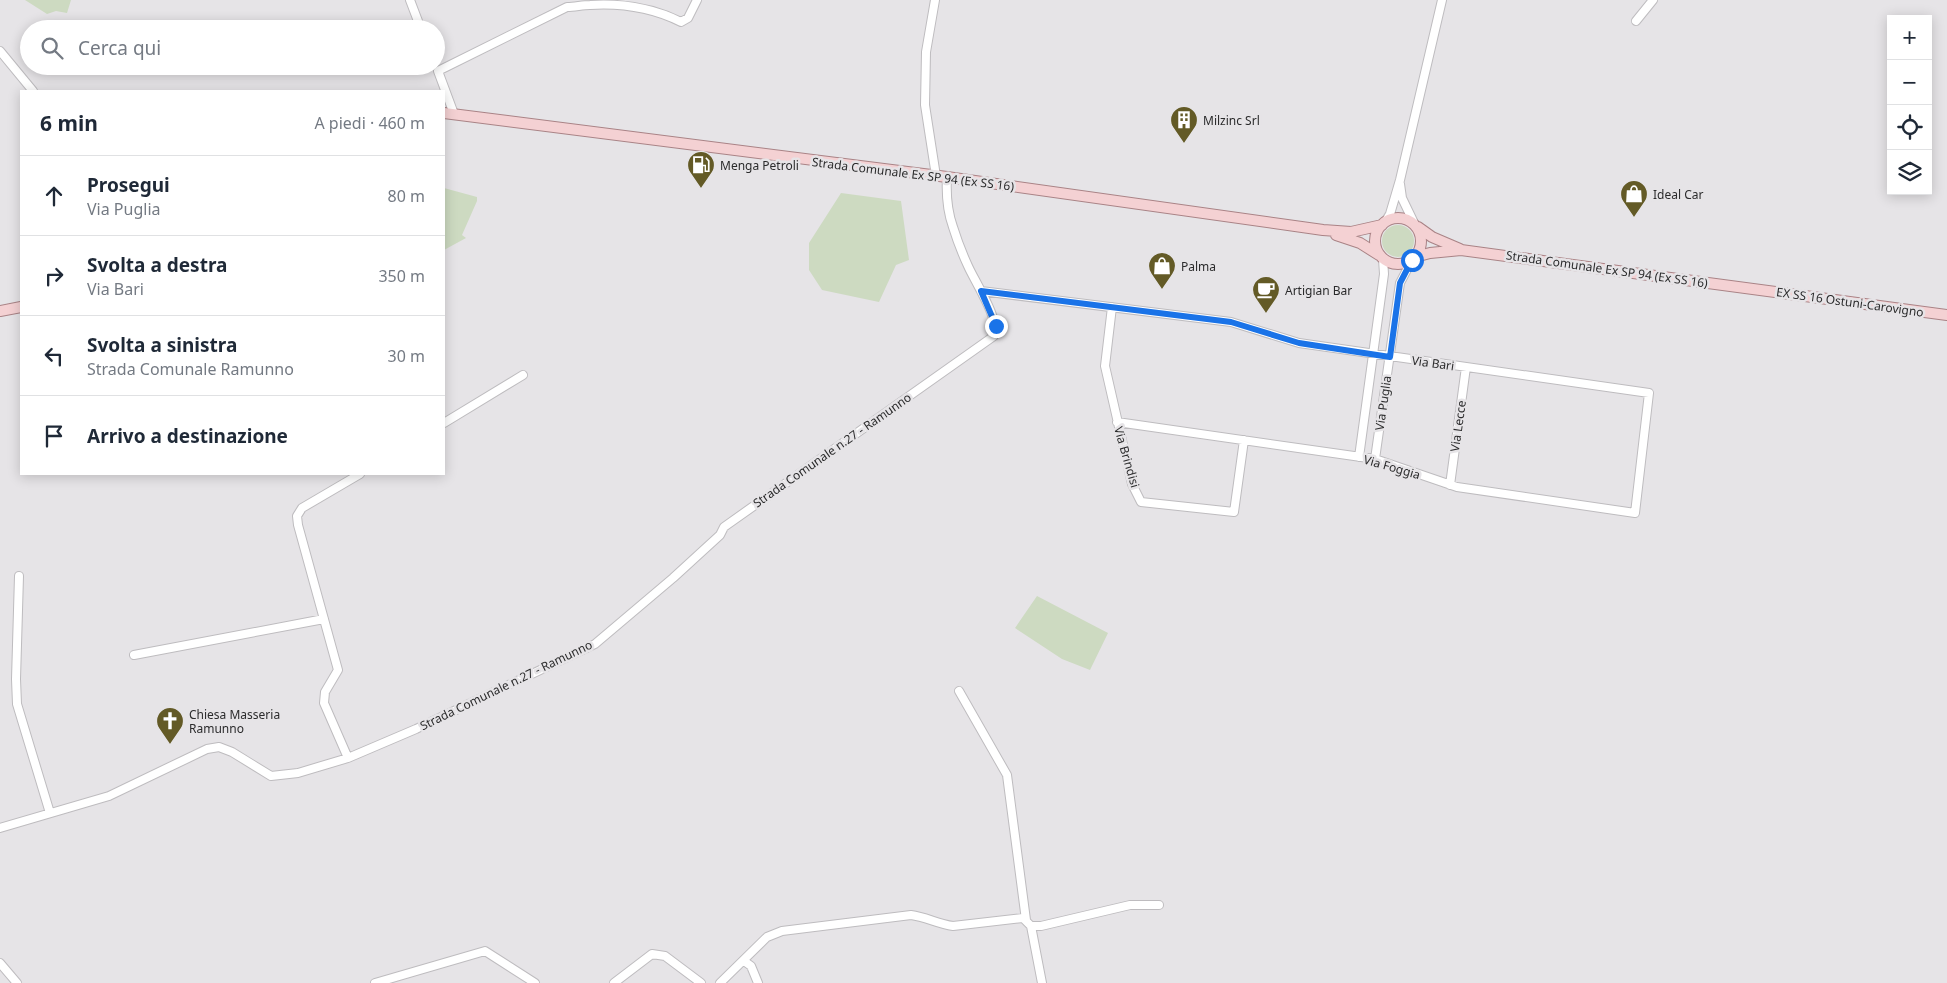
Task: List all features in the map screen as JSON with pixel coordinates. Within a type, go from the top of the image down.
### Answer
[{"type":"main road","name":"Strada Comunale Ex SP 94 (Ex SS 16)","points":[[449,114],[947,177],[1323,230],[1350,232],[1383,224]]},
{"type":"main road","points":[[1400,218],[1415,225],[1420,232],[1421,245],[1414,258],[1398,264],[1382,258],[1375,244],[1376,237],[1383,224],[1400,218]]},
{"type":"main road","name":"Strada Comunale Ex SP 94 (Ex SS 16)","points":[[1415,225],[1432,237],[1461,250]]},
{"type":"main road","name":"Strada Comunale Ex SP 94 (Ex SS 16)","points":[[1323,230],[1360,243],[1382,258]]},
{"type":"main road","name":"Strada Comunale Ex SP 94 (Ex SS 16)","points":[[1414,258],[1430,253],[1461,250],[1753,289]]},
{"type":"main road","name":"EX SS 16 Ostuni-Carovigno","points":[[1753,289],[1947,315]]},
{"type":"main road","points":[[0,311],[20,307]]},
{"type":"street","points":[[410,0],[418,20]]},
{"type":"street","points":[[445,65],[566,7],[572,0]]},
{"type":"street","points":[[566,7],[576,7],[587,2],[635,7],[664,14],[681,22],[688,18],[697,0]]},
{"type":"street","points":[[935,0],[926,52],[925,105],[936,176]]},
{"type":"street","points":[[1383,224],[1390,214],[1400,180],[1442,0]]},
{"type":"street","points":[[1636,21],[1653,0]]},
{"type":"street","points":[[0,51],[32,90]]},
{"type":"street","points":[[439,75],[443,90]]},
{"type":"street","points":[[445,99],[449,114]]},
{"type":"street","points":[[947,177],[946,193],[952,226],[969,268],[981,291]]},
{"type":"street","points":[[1400,180],[1402,198],[1415,225]]},
{"type":"street","name":"Via Puglia","points":[[1359,457],[1384,274],[1382,258]]},
{"type":"street","name":"Via Puglia","points":[[1375,459],[1400,283],[1414,258]]},
{"type":"street","name":"Via Bari","points":[[981,291],[1231,322],[1299,343],[1649,393],[1635,514]]},
{"type":"street","name":"Strada Comunale n.27 - Ramunno","points":[[0,828],[109,796],[207,749],[219,747],[232,752],[271,776],[298,773],[348,758],[416,729],[595,644],[673,578],[720,535],[724,526],[994,336],[996,326],[981,291]]},
{"type":"street","name":"Via Brindisi","points":[[1112,307],[1105,366],[1132,484],[1141,502],[1234,512],[1244,440]]},
{"type":"street","name":"Via Lecce","points":[[1450,485],[1466,368]]},
{"type":"street","points":[[445,423],[523,375]]},
{"type":"street","name":"Via Foggia","points":[[1117,422],[1375,459],[1457,488],[1635,514]]},
{"type":"street","points":[[348,758],[324,703],[325,692],[338,670],[296,516],[302,508],[358,475]]},
{"type":"street","points":[[19,576],[17,704],[50,814]]},
{"type":"street","points":[[134,655],[324,619]]},
{"type":"street","points":[[959,691],[1007,776],[1028,923],[1042,983]]},
{"type":"street","points":[[720,983],[767,937],[782,931],[911,915],[924,916],[942,924],[953,926],[1023,918],[1028,923],[1041,926],[1130,905],[1159,905]]},
{"type":"street","points":[[375,983],[485,951],[535,983]]},
{"type":"street","points":[[614,983],[652,954],[665,956],[701,983]]},
{"type":"street","points":[[744,961],[750,966],[758,983]]},
{"type":"street","points":[[0,963],[17,983]]},
{"type":"green space","points":[[25,0],[71,0],[67,13],[56,11],[47,14]]},
{"type":"green space","points":[[445,188],[477,197],[462,235],[466,238],[445,249]]},
{"type":"green space","points":[[841,193],[901,201],[909,260],[896,265],[879,302],[822,290],[809,270],[809,243]]},
{"type":"green space","points":[[1398,225],[1404,226],[1409,230],[1413,235],[1413,247],[1409,252],[1404,256],[1398,257],[1392,256],[1387,252],[1383,247],[1382,241],[1383,235],[1387,230],[1392,226]]},
{"type":"green space","points":[[1037,596],[1108,633],[1090,670],[1062,659],[1015,628]]},
{"type":"place","name":"Milzinc Srl","points":[[1184,144]]},
{"type":"place","name":"Menga Petroli","points":[[701,189]]},
{"type":"place","name":"Ideal Car","points":[[1634,218]]},
{"type":"place","name":"Palma","points":[[1162,290]]},
{"type":"place","name":"Artigian Bar","points":[[1266,314]]},
{"type":"place","name":"Chiesa Masseria Ramunno","points":[[170,745]]},
{"type":"route","points":[[996,326],[981,291],[1231,322],[1299,343],[1390,357],[1400,283],[1412,260]]}]
